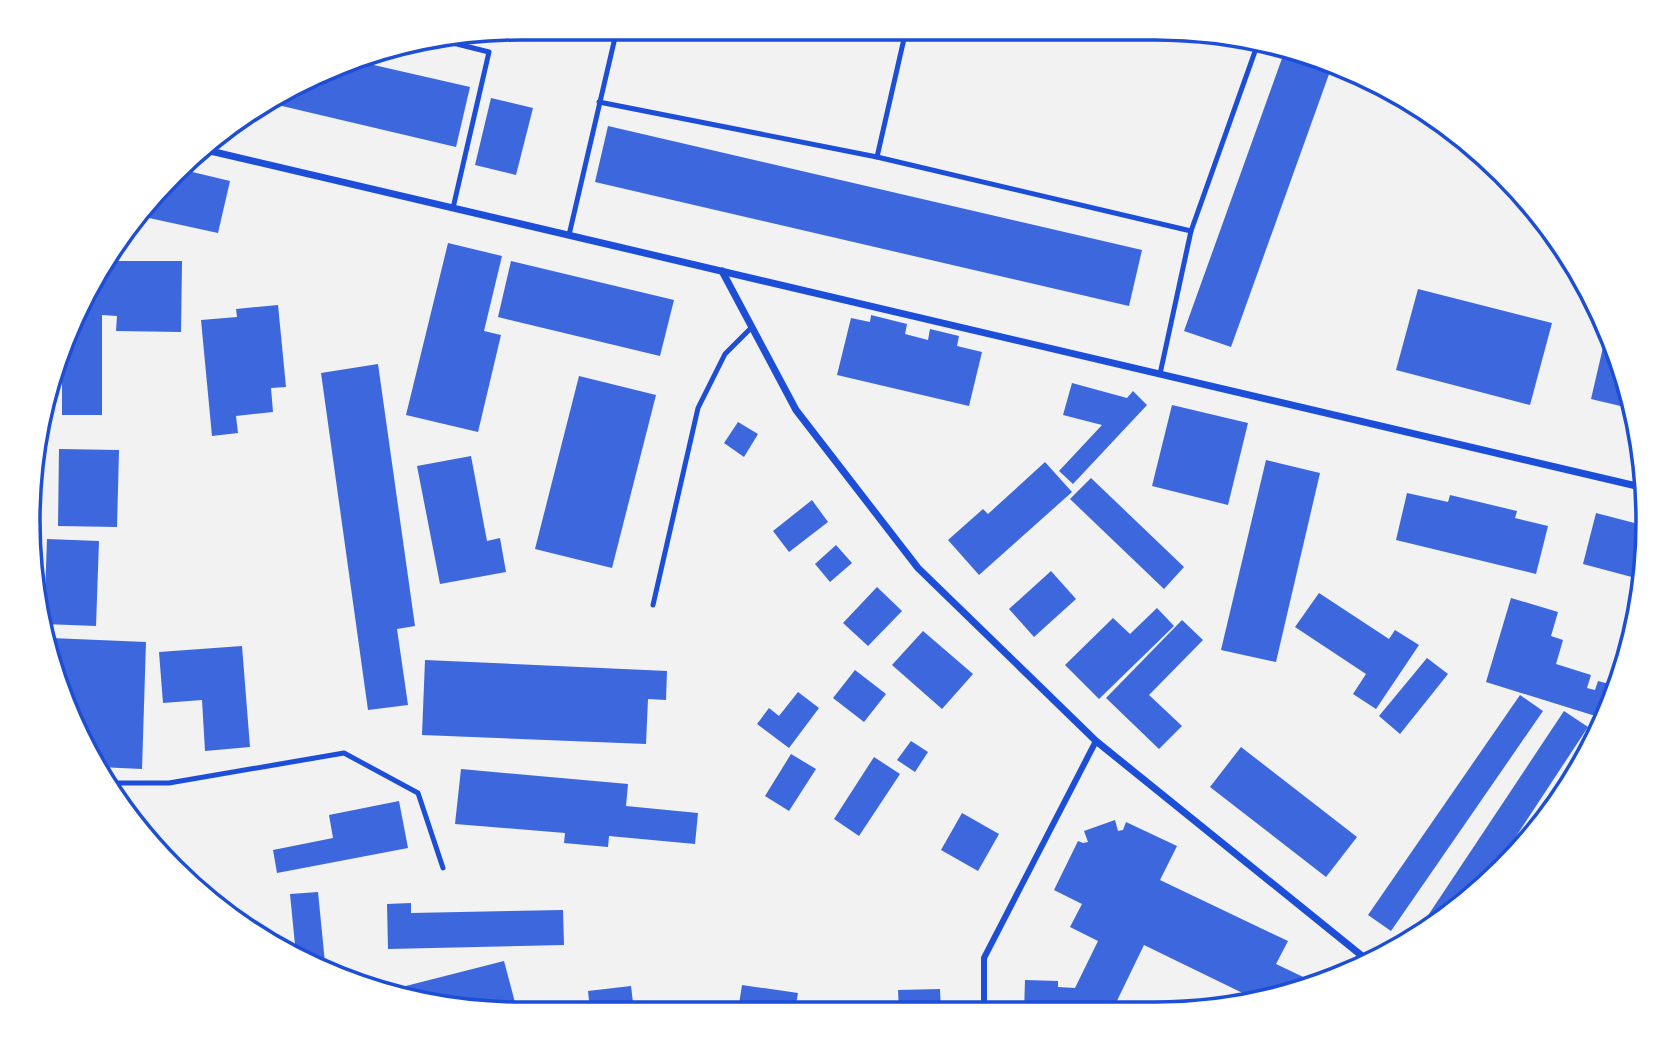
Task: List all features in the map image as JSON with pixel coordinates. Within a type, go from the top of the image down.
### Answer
[{"type":"street","points":[[215,151],[1635,486]]},
{"type":"street","points":[[722,271],[796,410],[918,568],[1096,741],[1361,955]]},
{"type":"street","points":[[984,1002],[984,958],[1096,741]]},
{"type":"lane","points":[[569,234],[614,40]]},
{"type":"lane","points":[[877,157],[904,40]]},
{"type":"lane","points":[[453,208],[489,52],[457,44]]},
{"type":"lane","points":[[1160,374],[1191,231],[1255,51]]},
{"type":"lane","points":[[599,102],[877,157],[1191,231]]},
{"type":"lane","points":[[653,605],[698,408],[725,354],[752,327]]},
{"type":"lane","points":[[118,783],[169,783],[344,753],[418,793],[443,868]]},
{"type":"building","points":[[1282,58],[1329,73],[1231,347],[1184,331]]},
{"type":"building","points":[[371,64],[470,87],[456,147],[280,106],[308,90]]},
{"type":"building","points":[[491,98],[533,108],[516,175],[475,165]]},
{"type":"building","points":[[608,126],[1142,250],[1129,306],[595,182]]},
{"type":"building","points":[[191,172],[230,181],[218,233],[149,218]]},
{"type":"building","points":[[448,243],[502,256],[484,331],[501,335],[478,432],[406,415]]},
{"type":"building","points":[[117,261],[182,261],[181,332],[116,331],[117,316],[102,315],[102,415],[62,415],[62,380],[66,366],[90,308]]},
{"type":"building","points":[[511,261],[674,300],[660,356],[498,317]]},
{"type":"building","points":[[1418,289],[1552,323],[1530,405],[1396,370]]},
{"type":"building","points":[[278,305],[286,387],[271,388],[273,412],[236,416],[238,433],[212,436],[201,320],[237,317],[236,309]]},
{"type":"building","points":[[871,315],[907,324],[905,334],[928,340],[930,329],[959,336],[957,346],[982,352],[969,406],[837,375],[851,318],[870,322]]},
{"type":"building","points":[[1603,347],[1621,406],[1591,399]]},
{"type":"building","points":[[378,364],[415,626],[397,629],[408,705],[368,710],[321,373]]},
{"type":"building","points":[[579,376],[656,395],[612,568],[535,549]]},
{"type":"building","points":[[1072,383],[1127,398],[1133,391],[1147,405],[1073,484],[1059,471],[1102,425],[1063,415]]},
{"type":"building","points":[[1172,405],[1248,423],[1228,505],[1152,486]]},
{"type":"building","points":[[738,422],[758,434],[744,457],[724,443]]},
{"type":"building","points":[[59,449],[119,450],[117,527],[58,526]]},
{"type":"building","points":[[471,456],[487,541],[500,538],[506,572],[440,584],[417,466]]},
{"type":"building","points":[[1266,460],[1320,473],[1276,662],[1221,650]]},
{"type":"building","points":[[1045,462],[1072,492],[979,575],[948,540],[983,509],[988,514]]},
{"type":"building","points":[[1091,478],[1184,567],[1164,589],[1070,499]]},
{"type":"building","points":[[1407,493],[1448,502],[1450,495],[1517,511],[1515,518],[1548,526],[1536,574],[1396,540]]},
{"type":"building","points":[[812,500],[828,522],[789,552],[773,531]]},
{"type":"building","points":[[1596,513],[1636,523],[1633,577],[1583,564]]},
{"type":"building","points":[[47,539],[99,541],[96,626],[51,624],[45,591]]},
{"type":"building","points":[[836,545],[852,563],[830,582],[815,564]]},
{"type":"building","points":[[1051,571],[1076,599],[1034,637],[1009,609]]},
{"type":"building","points":[[877,587],[902,611],[868,646],[843,623]]},
{"type":"building","points":[[1319,593],[1389,639],[1395,630],[1419,645],[1376,709],[1353,694],[1366,674],[1295,627]]},
{"type":"building","points":[[1511,598],[1558,612],[1551,636],[1563,640],[1556,664],[1591,675],[1587,688],[1595,690],[1598,681],[1607,683],[1594,716],[1486,682]]},
{"type":"building","points":[[1157,608],[1174,626],[1099,699],[1065,665],[1113,618],[1130,634]]},
{"type":"building","points":[[1182,620],[1203,640],[1149,695],[1182,726],[1159,749],[1106,698]]},
{"type":"building","points":[[923,631],[973,674],[942,709],[892,665]]},
{"type":"building","points":[[55,638],[146,642],[142,769],[109,767],[77,705]]},
{"type":"building","points":[[242,646],[250,747],[205,751],[202,700],[163,703],[159,652]]},
{"type":"building","points":[[1427,658],[1448,674],[1400,734],[1379,716]]},
{"type":"building","points":[[425,660],[667,671],[666,700],[648,699],[646,744],[422,735]]},
{"type":"building","points":[[855,670],[886,694],[864,722],[833,698]]},
{"type":"building","points":[[798,692],[819,708],[789,748],[757,724],[769,708],[779,716]]},
{"type":"building","points":[[1520,695],[1543,711],[1391,931],[1368,915]]},
{"type":"building","points":[[1564,711],[1588,727],[1512,842],[1472,882],[1426,918]]},
{"type":"building","points":[[911,741],[928,752],[915,772],[897,760]]},
{"type":"building","points":[[1241,747],[1357,837],[1326,877],[1210,787]]},
{"type":"building","points":[[791,754],[816,769],[789,811],[765,796]]},
{"type":"building","points":[[874,757],[900,774],[859,836],[834,819]]},
{"type":"building","points":[[461,769],[628,784],[626,806],[698,813],[695,844],[609,836],[608,847],[564,843],[565,833],[455,824]]},
{"type":"building","points":[[399,801],[408,848],[277,873],[273,850],[333,838],[329,815]]},
{"type":"building","points":[[962,813],[999,834],[978,871],[941,850]]},
{"type":"building","points":[[1115,820],[1118,831],[1123,830],[1126,822],[1177,846],[1160,880],[1288,941],[1276,964],[1305,978],[1244,994],[1144,945],[1116,1002],[1024,1002],[1025,980],[1058,981],[1058,987],[1075,988],[1098,941],[1070,927],[1082,904],[1054,890],[1078,841],[1088,842],[1084,831]]},
{"type":"building","points":[[318,892],[325,959],[295,945],[290,894]]},
{"type":"building","points":[[411,903],[411,913],[563,910],[564,945],[388,949],[387,904]]},
{"type":"building","points":[[504,961],[515,1002],[458,998],[403,987]]},
{"type":"building","points":[[742,985],[798,993],[796,1002],[739,1002]]},
{"type":"building","points":[[631,986],[633,1002],[589,1002],[588,991]]},
{"type":"building","points":[[940,989],[941,1002],[899,1002],[898,990]]}]
